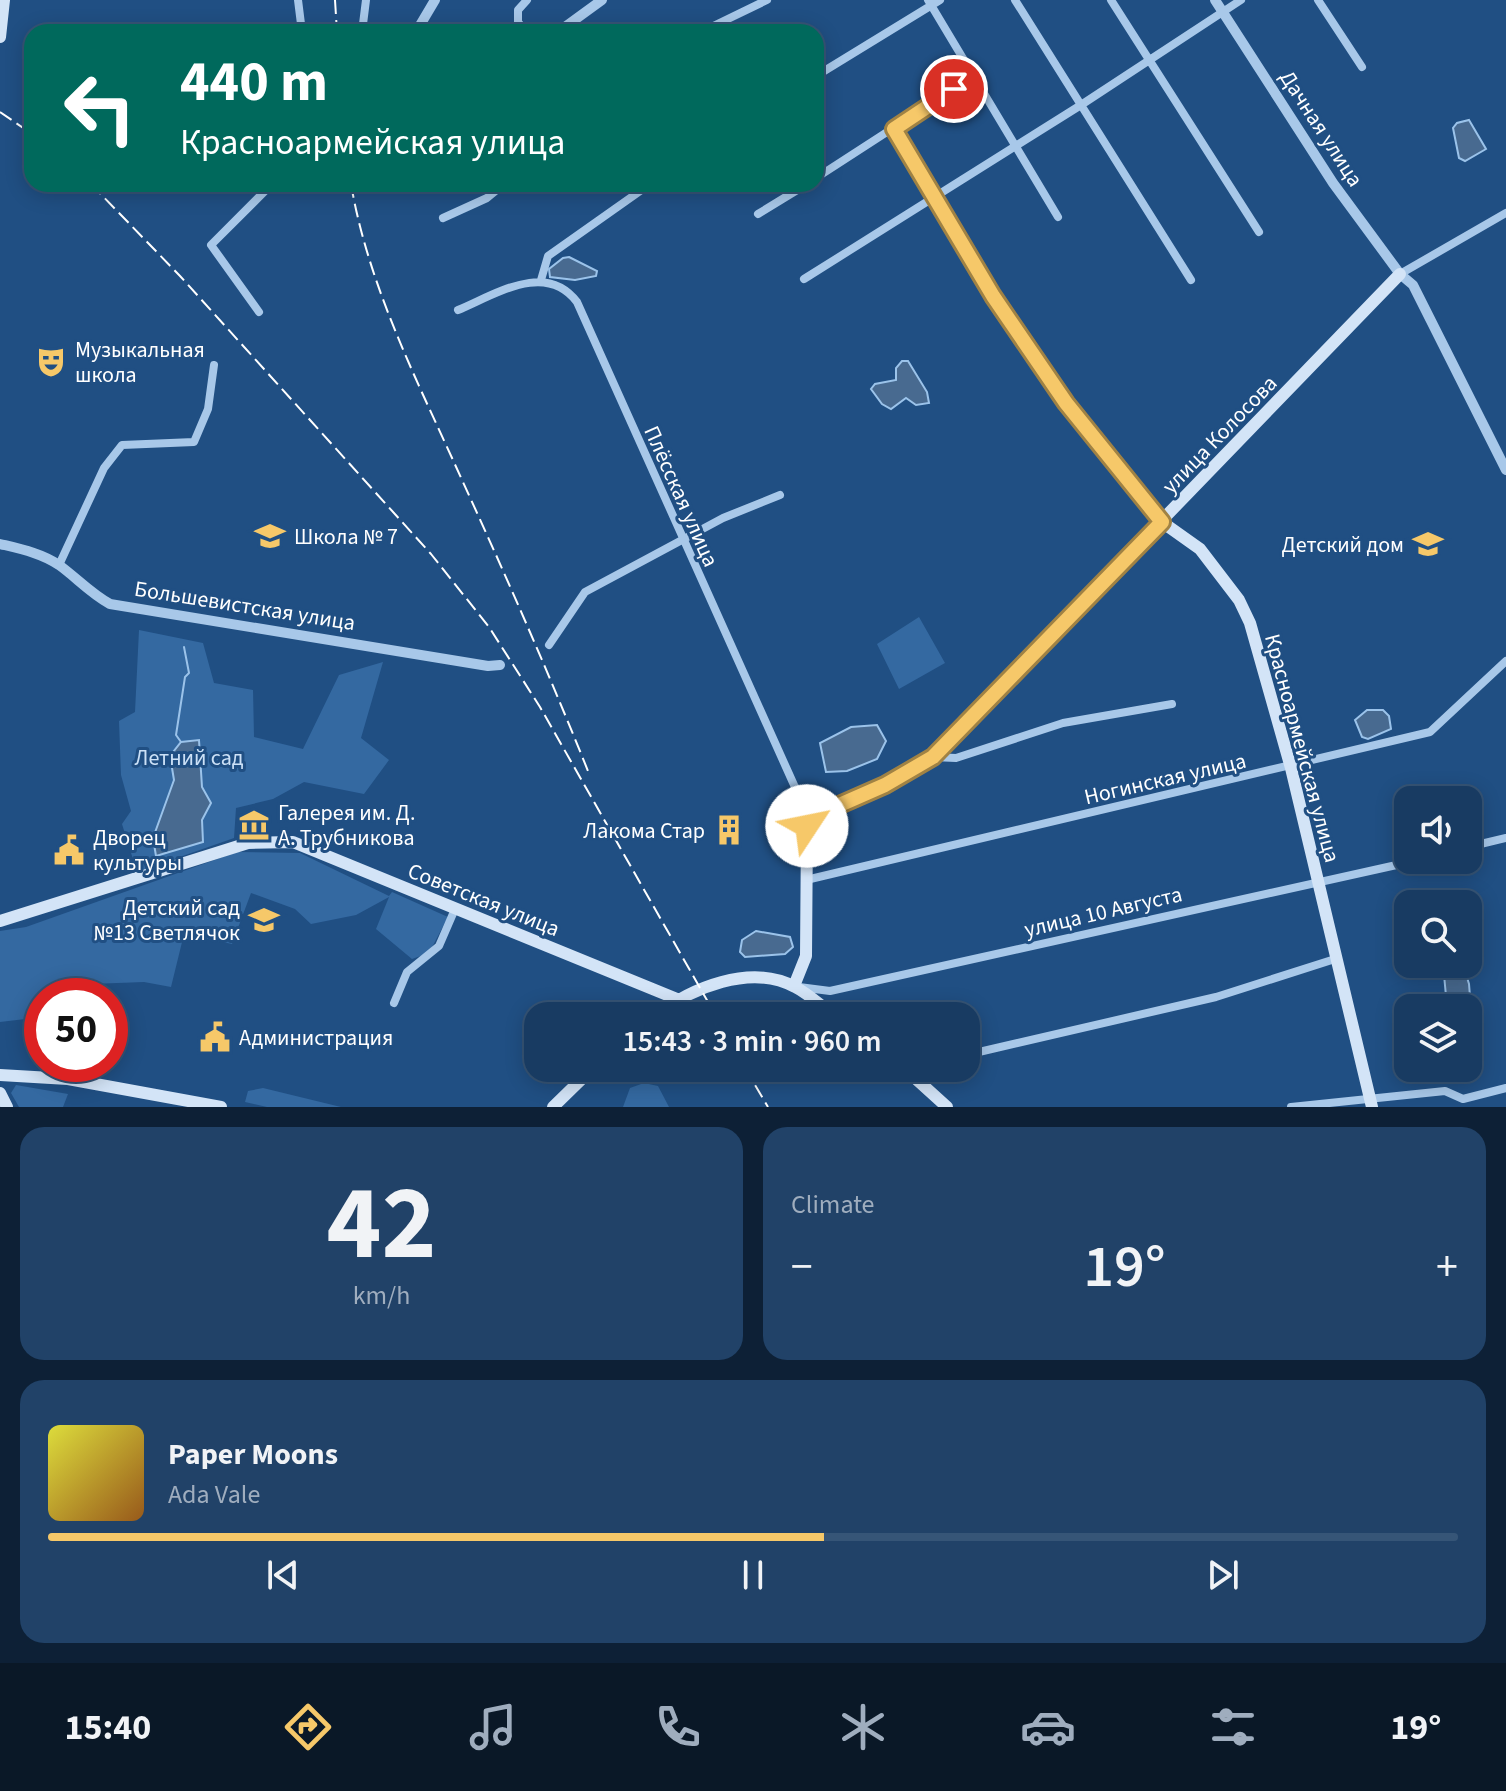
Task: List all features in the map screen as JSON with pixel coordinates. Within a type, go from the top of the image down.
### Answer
[{"type":"main road","points":[[0,37],[4,0]]},
{"type":"main road","name":"улица Колосова","points":[[807,826],[819,814],[885,785],[933,757],[1400,274]]},
{"type":"main road","name":"Красноармейская улица","points":[[1162,522],[1200,549],[1239,600],[1260,655],[1291,768],[1372,1104]]},
{"type":"main road","points":[[794,986],[806,956],[807,826]]},
{"type":"main road","name":"Советская улица","points":[[0,921],[248,843],[293,842],[677,999]]},
{"type":"main road","points":[[673,1002],[721,980],[758,979],[794,986],[816,1002]]},
{"type":"main road","points":[[0,1075],[68,1079],[221,1107]]},
{"type":"main road","points":[[553,1107],[579,1082]]},
{"type":"main road","points":[[920,1082],[947,1107]]},
{"type":"main road","points":[[0,1093],[7,1107]]},
{"type":"street","points":[[298,0],[301,24]]},
{"type":"street","points":[[363,24],[366,0]]},
{"type":"street","points":[[421,24],[435,0]]},
{"type":"street","points":[[520,24],[518,10],[527,0]]},
{"type":"street","points":[[569,24],[602,0]]},
{"type":"street","points":[[718,24],[767,0]]},
{"type":"street","points":[[824,71],[930,3],[940,0]]},
{"type":"street","points":[[1015,0],[1191,280]]},
{"type":"street","points":[[1111,0],[1259,232]]},
{"type":"street","name":"Дачная улица","points":[[1215,0],[1333,183],[1400,274],[1413,285],[1506,470]]},
{"type":"street","points":[[804,279],[1081,105],[1241,0]]},
{"type":"street","points":[[1318,0],[1362,67]]},
{"type":"street","points":[[930,3],[1058,217]]},
{"type":"street","points":[[824,173],[975,75]]},
{"type":"street","name":"Красноармейская улица","points":[[894,129],[993,296],[1077,419],[1162,522]]},
{"type":"street","points":[[259,312],[211,245],[264,192]]},
{"type":"street","points":[[443,218],[494,192]]},
{"type":"street","points":[[458,310],[519,284],[541,280],[548,256],[639,192]]},
{"type":"street","points":[[758,214],[794,192]]},
{"type":"street","points":[[1400,274],[1506,213]]},
{"type":"street","name":"Плёсская улица","points":[[541,280],[567,289],[577,302],[681,540],[803,805],[807,826]]},
{"type":"street","points":[[59,565],[104,468],[122,445],[194,442],[208,409],[214,365]]},
{"type":"street","points":[[549,645],[585,592],[681,540],[780,495]]},
{"type":"street","name":"Большевистская улица","points":[[0,544],[33,551],[59,565],[89,592],[110,604],[488,666],[500,665]]},
{"type":"street","name":"Ногинская улица","points":[[806,880],[1291,768],[1430,732],[1506,661]]},
{"type":"street","points":[[933,757],[956,758],[1063,723],[1172,704]]},
{"type":"street","points":[[1482,844],[1506,838]]},
{"type":"street","name":"улица 10 Августа","points":[[794,986],[830,991],[1394,865]]},
{"type":"street","points":[[394,1003],[407,972],[439,946],[455,909]]},
{"type":"street","points":[[980,1052],[1216,997],[1335,959]]},
{"type":"street","points":[[1291,1107],[1372,1104],[1445,1091],[1463,1099],[1506,1088]]},
{"type":"green space","points":[[919,617],[945,663],[899,689],[877,644]]},
{"type":"green space","name":"Летний сад","points":[[139,630],[203,643],[214,683],[253,690],[254,737],[303,749],[339,675],[383,662],[361,738],[389,760],[364,794],[304,782],[273,799],[236,808],[234,838],[137,872],[122,824],[131,811],[121,775],[119,721],[135,712]]},
{"type":"green space","points":[[237,852],[300,853],[389,896],[392,892],[448,917],[429,953],[412,959],[376,929],[389,897],[356,915],[311,924],[295,909],[251,893],[232,944],[184,934],[171,987],[128,983],[128,978],[24,978],[24,1019],[0,1022],[0,931],[26,927]]},
{"type":"green space","points":[[644,1083],[658,1086],[669,1107],[623,1107],[630,1088]]},
{"type":"green space","points":[[16,1085],[68,1094],[63,1107],[19,1107],[11,1093]]},
{"type":"green space","points":[[263,1088],[341,1107],[267,1107],[245,1102],[248,1091]]},
{"type":"shaded area","points":[[1469,120],[1486,149],[1465,161],[1459,158],[1453,128],[1457,123]]},
{"type":"shaded area","points":[[569,257],[597,271],[596,276],[575,280],[550,277],[549,269]]},
{"type":"shaded area","points":[[902,361],[908,361],[927,392],[929,403],[916,405],[906,398],[891,409],[882,404],[871,389],[875,384],[896,380],[896,368]]},
{"type":"shaded area","points":[[1367,710],[1383,710],[1389,716],[1391,729],[1368,739],[1362,737],[1355,720]]},
{"type":"shaded area","points":[[877,725],[886,741],[877,759],[847,771],[826,772],[820,743],[851,727]]},
{"type":"shaded area","points":[[199,740],[202,787],[211,803],[202,820],[203,842],[156,856],[153,838],[174,780],[170,756],[181,742]]},
{"type":"shaded area","points":[[756,931],[790,937],[793,947],[785,954],[745,957],[740,952],[742,940]]},
{"type":"shaded area","points":[[1444,978],[1467,978],[1470,994],[1446,994]]},
{"type":"waterway","points":[[181,742],[176,735],[185,677],[189,673],[184,647]]},
{"type":"railway","points":[[335,0],[336,24]]},
{"type":"railway","points":[[0,112],[24,128]]},
{"type":"railway","points":[[99,192],[180,276],[431,554],[489,627],[540,707],[708,1002]]},
{"type":"railway","points":[[353,192],[370,261],[397,335],[512,590],[590,776]]},
{"type":"railway","points":[[753,1082],[768,1107]]},
{"type":"place","name":"Музыкальная школа","points":[[51,362]]},
{"type":"place","name":"Школа № 7","points":[[270,536]]},
{"type":"place","name":"Детский дом","points":[[1428,544]]},
{"type":"place","name":"Галерея им. Д. А. Трубникова","points":[[254,825]]},
{"type":"place","name":"Лакома Стар","points":[[729,830]]},
{"type":"place","name":"Дворец культуры","points":[[69,850]]},
{"type":"place","name":"Детский сад №13 Светлячок","points":[[264,920]]},
{"type":"place","name":"Администрация","points":[[215,1037]]},
{"type":"route","points":[[807,826],[819,814],[885,785],[933,757],[1162,522],[1077,419],[993,296],[925,186],[894,129],[954,89]]}]
